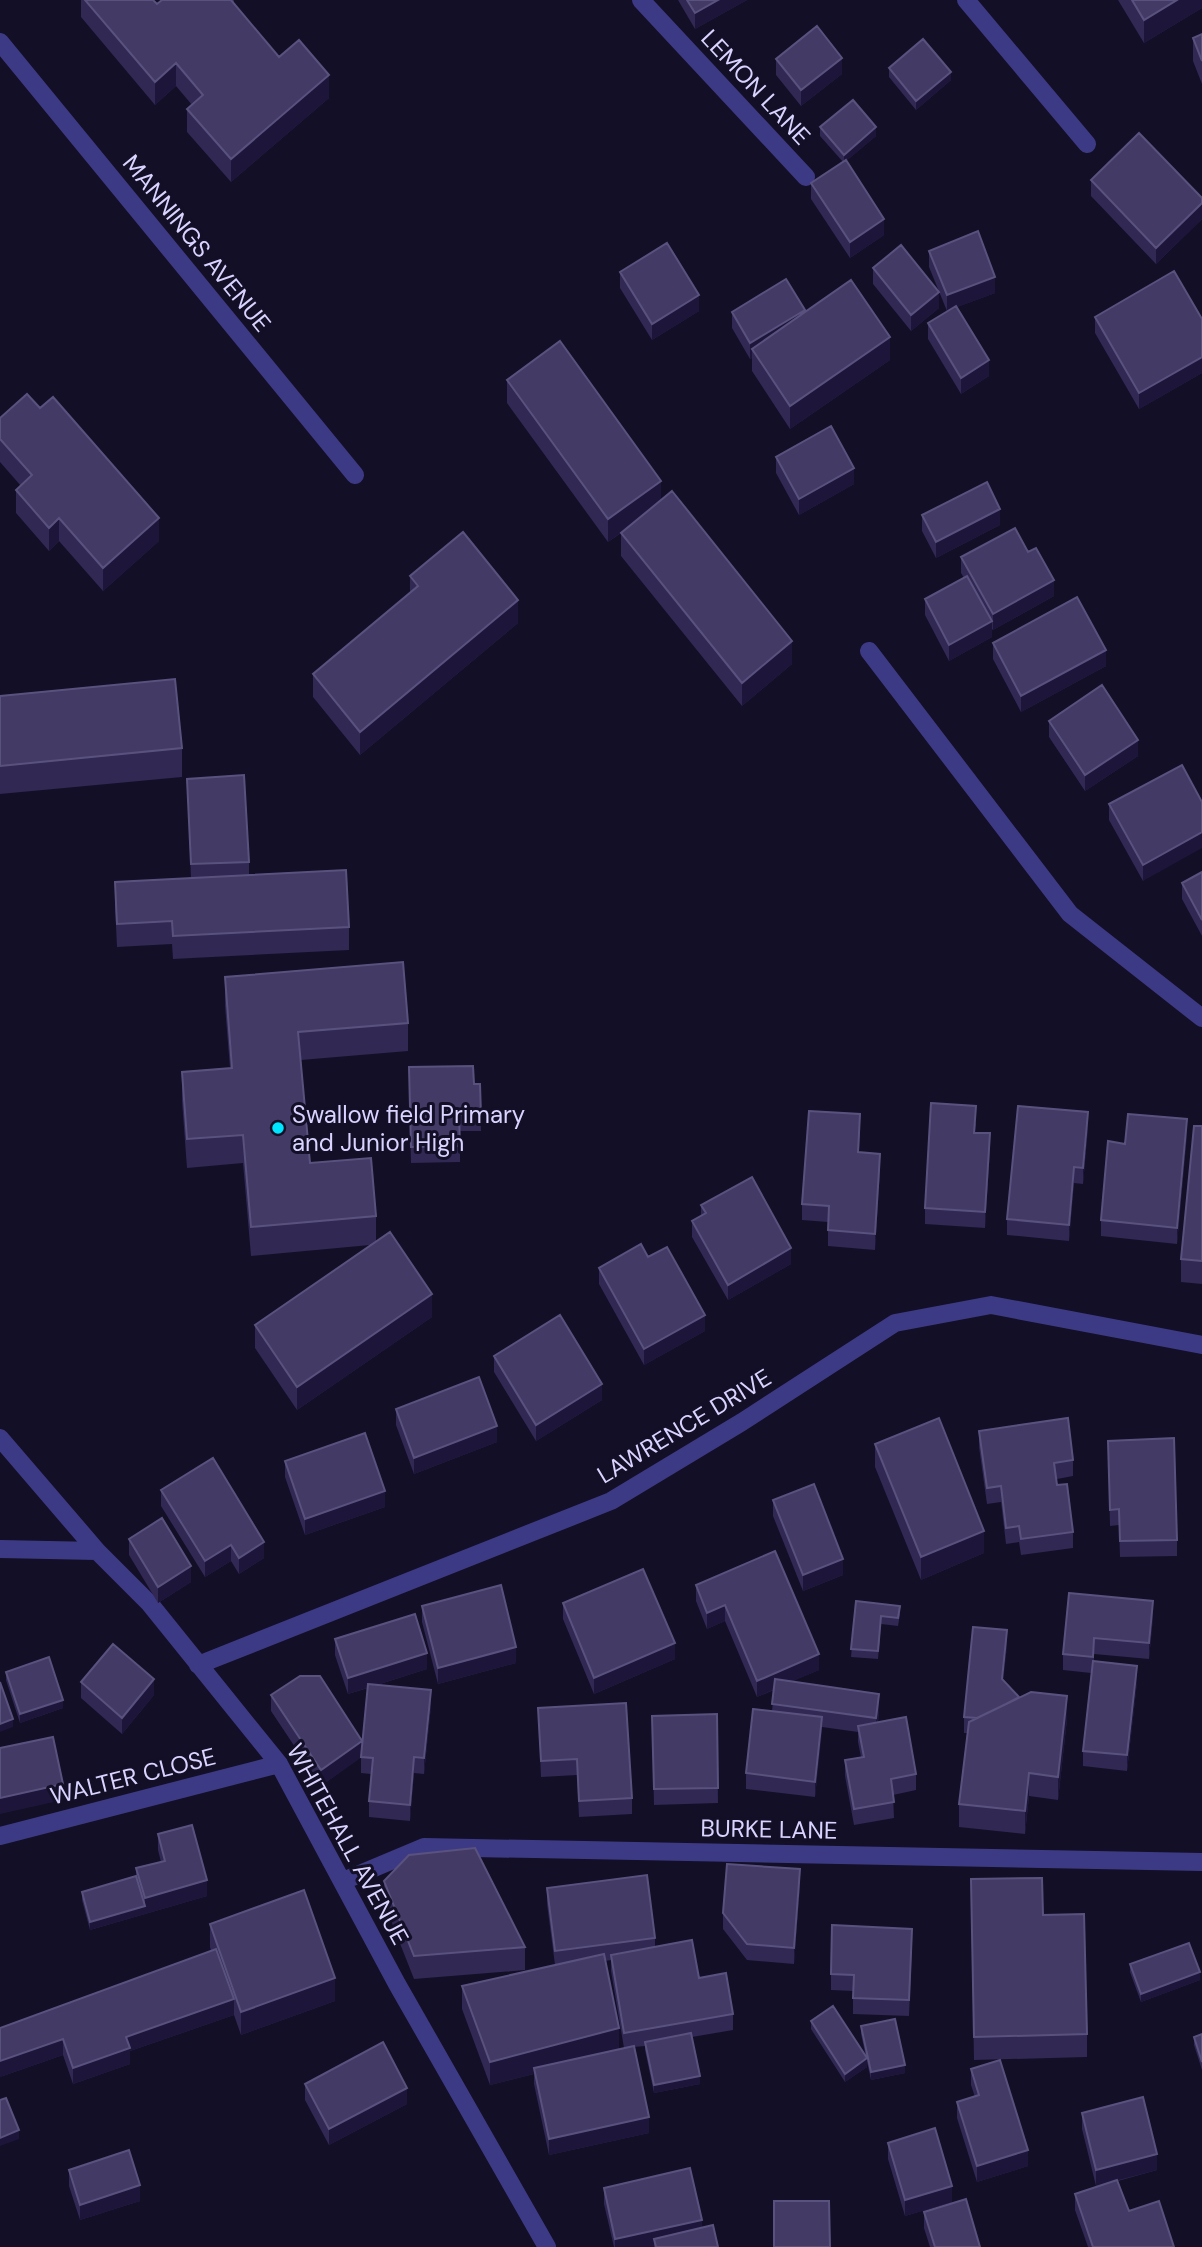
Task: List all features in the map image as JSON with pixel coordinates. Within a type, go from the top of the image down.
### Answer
[{"type":"street","name":"LEMON LANE","points":[[641,0],[806,177]]},
{"type":"street","points":[[966,0],[1087,144]]},
{"type":"street","name":"MANNINGS AVENUE","points":[[0,42],[355,475]]},
{"type":"street","points":[[869,651],[1070,914],[1202,1018]]},
{"type":"street","name":"LAWRENCE DRIVE","points":[[198,1665],[611,1502],[895,1323],[991,1305],[1202,1345]]},
{"type":"street","name":"WHITEHALL AVENUE","points":[[0,1438],[97,1550],[150,1605],[279,1764],[397,1984],[547,2247]]},
{"type":"street","points":[[0,1549],[97,1550]]},
{"type":"street","name":"WALTER CLOSE","points":[[0,1836],[279,1764]]},
{"type":"street","name":"BURKE LANE","points":[[343,1881],[424,1847],[1202,1862]]},
{"type":"building","points":[[85,0],[153,0],[157,4],[162,0],[231,0],[279,57],[299,40],[329,75],[231,159],[187,109],[203,95],[176,63],[155,82]]},
{"type":"building","points":[[687,0],[718,0],[695,13]]},
{"type":"building","points":[[1132,0],[1177,0],[1144,20]]},
{"type":"building","points":[[817,26],[842,58],[801,90],[776,59]]},
{"type":"building","points":[[1202,34],[1202,61],[1193,38]]},
{"type":"building","points":[[923,39],[951,72],[916,101],[889,68]]},
{"type":"building","points":[[853,100],[876,127],[844,155],[820,127]]},
{"type":"building","points":[[1139,133],[1202,198],[1202,203],[1156,248],[1091,180]]},
{"type":"building","points":[[846,160],[884,219],[850,242],[811,183]]},
{"type":"building","points":[[978,231],[995,277],[947,295],[929,251]]},
{"type":"building","points":[[667,243],[699,295],[652,324],[620,272]]},
{"type":"building","points":[[901,245],[939,292],[911,315],[873,268]]},
{"type":"building","points":[[1174,271],[1202,319],[1202,357],[1139,393],[1095,317]]},
{"type":"building","points":[[786,279],[805,310],[750,343],[732,312]]},
{"type":"building","points":[[851,280],[890,337],[790,406],[752,349]]},
{"type":"building","points":[[956,306],[989,360],[961,378],[928,323]]},
{"type":"building","points":[[560,341],[661,481],[608,519],[507,380]]},
{"type":"building","points":[[27,394],[40,408],[53,397],[159,518],[103,568],[59,518],[49,528],[16,490],[32,475],[0,439],[0,418]]},
{"type":"building","points":[[831,426],[854,468],[799,499],[776,457]]},
{"type":"building","points":[[987,482],[1000,509],[936,542],[922,515]]},
{"type":"building","points":[[672,491],[792,641],[742,683],[621,533]]},
{"type":"building","points":[[1015,528],[1028,552],[1036,548],[1054,580],[993,614],[961,557]]},
{"type":"building","points":[[463,532],[518,600],[360,732],[313,674],[418,586],[410,576]]},
{"type":"building","points":[[967,576],[992,621],[949,645],[925,599]]},
{"type":"building","points":[[1077,597],[1106,650],[1021,696],[993,643]]},
{"type":"building","points":[[175,679],[182,748],[0,766],[0,696]]},
{"type":"building","points":[[1102,685],[1138,740],[1085,775],[1049,721]]},
{"type":"building","points":[[1182,765],[1202,802],[1202,832],[1143,865],[1109,804]]},
{"type":"building","points":[[244,775],[249,862],[191,864],[187,779]]},
{"type":"building","points":[[346,870],[349,927],[173,936],[172,921],[117,924],[115,882]]},
{"type":"building","points":[[1202,872],[1202,920],[1182,883]]},
{"type":"building","points":[[403,962],[408,1023],[298,1032],[310,1163],[371,1158],[376,1216],[251,1227],[243,1135],[187,1139],[182,1072],[232,1068],[225,977]]},
{"type":"building","points":[[473,1066],[474,1084],[480,1084],[481,1115],[459,1115],[460,1146],[411,1147],[409,1067]]},
{"type":"building","points":[[931,1103],[976,1106],[974,1133],[990,1133],[985,1212],[925,1208]]},
{"type":"building","points":[[1018,1106],[1088,1112],[1083,1168],[1074,1167],[1069,1225],[1007,1219]]},
{"type":"building","points":[[809,1111],[860,1114],[858,1152],[880,1154],[875,1234],[828,1230],[829,1206],[802,1204]]},
{"type":"building","points":[[1128,1114],[1187,1119],[1177,1228],[1101,1220],[1108,1141],[1125,1144]]},
{"type":"building","points":[[1194,1126],[1202,1126],[1202,1261],[1181,1259]]},
{"type":"building","points":[[752,1177],[791,1248],[728,1285],[692,1221],[706,1213],[701,1205]]},
{"type":"building","points":[[390,1232],[432,1294],[297,1387],[255,1325]]},
{"type":"building","points":[[641,1244],[648,1257],[667,1247],[705,1315],[644,1349],[599,1268]]},
{"type":"building","points":[[560,1315],[602,1384],[536,1425],[494,1356]]},
{"type":"building","points":[[479,1377],[497,1426],[414,1458],[396,1409]]},
{"type":"building","points":[[939,1418],[984,1531],[921,1557],[875,1444]]},
{"type":"building","points":[[1068,1418],[1073,1460],[1054,1463],[1057,1485],[1067,1484],[1073,1532],[1021,1539],[1019,1526],[1006,1528],[1001,1486],[987,1488],[979,1431]]},
{"type":"building","points":[[365,1433],[385,1491],[305,1519],[285,1461]]},
{"type":"building","points":[[1174,1438],[1177,1540],[1120,1541],[1119,1509],[1110,1510],[1108,1441]]},
{"type":"building","points":[[213,1458],[264,1542],[239,1558],[231,1545],[205,1561],[161,1490]]},
{"type":"building","points":[[814,1484],[843,1559],[803,1575],[773,1500]]},
{"type":"building","points":[[162,1518],[191,1566],[158,1587],[129,1539]]},
{"type":"building","points":[[775,1551],[819,1654],[757,1681],[725,1605],[707,1613],[696,1585]]},
{"type":"building","points":[[643,1569],[675,1643],[594,1678],[563,1603]]},
{"type":"building","points":[[501,1585],[516,1647],[438,1668],[422,1606]]},
{"type":"building","points":[[1069,1593],[1153,1601],[1149,1643],[1094,1638],[1093,1657],[1063,1654]]},
{"type":"building","points":[[856,1601],[900,1606],[898,1618],[881,1616],[878,1651],[851,1649]]},
{"type":"building","points":[[415,1614],[427,1653],[348,1678],[335,1639]]},
{"type":"building","points":[[973,1627],[1007,1630],[1002,1679],[1019,1697],[977,1718],[964,1717]]},
{"type":"building","points":[[113,1644],[154,1679],[122,1718],[81,1682]]},
{"type":"building","points":[[49,1657],[63,1700],[20,1714],[6,1672]]},
{"type":"building","points":[[1093,1661],[1137,1666],[1127,1755],[1083,1751]]},
{"type":"building","points":[[300,1676],[320,1676],[362,1741],[321,1770],[271,1695]]},
{"type":"building","points":[[775,1679],[879,1694],[876,1718],[772,1704]]},
{"type":"building","points":[[0,1682],[13,1719],[0,1724]]},
{"type":"building","points":[[368,1684],[431,1690],[424,1758],[414,1757],[410,1805],[369,1801],[373,1758],[361,1757]]},
{"type":"building","points":[[1031,1692],[1067,1696],[1058,1777],[1029,1773],[1025,1811],[959,1804],[969,1722]]},
{"type":"building","points":[[626,1703],[632,1798],[579,1801],[577,1759],[541,1761],[538,1708]]},
{"type":"building","points":[[753,1709],[822,1717],[815,1782],[746,1773]]},
{"type":"building","points":[[717,1714],[718,1788],[654,1789],[652,1716]]},
{"type":"building","points":[[906,1717],[916,1774],[891,1779],[894,1802],[854,1809],[845,1760],[864,1757],[858,1726]]},
{"type":"building","points":[[53,1737],[63,1784],[0,1798],[0,1748]]},
{"type":"building","points":[[192,1825],[207,1880],[145,1898],[136,1868],[165,1861],[158,1834]]},
{"type":"building","points":[[475,1848],[525,1947],[414,1956],[384,1881],[409,1855]]},
{"type":"building","points":[[727,1864],[800,1869],[794,1948],[747,1944],[723,1913]]},
{"type":"building","points":[[647,1875],[655,1938],[555,1951],[547,1888]]},
{"type":"building","points":[[136,1876],[145,1906],[90,1922],[82,1892]]},
{"type":"building","points":[[1042,1878],[1043,1915],[1084,1914],[1087,2034],[974,2037],[971,1879]]},
{"type":"building","points":[[304,1890],[335,1978],[241,2012],[210,1924]]},
{"type":"building","points":[[832,1925],[912,1929],[909,2000],[853,1998],[854,1975],[831,1974]]},
{"type":"building","points":[[692,1940],[699,1978],[726,1973],[733,2014],[624,2033],[611,1955]]},
{"type":"building","points":[[1189,1943],[1200,1972],[1141,1994],[1130,1964]]},
{"type":"building","points":[[216,1949],[234,1999],[126,2037],[130,2048],[73,2068],[63,2039],[0,2061],[0,2028]]},
{"type":"building","points":[[604,1954],[619,2028],[490,2062],[462,1986]]},
{"type":"building","points":[[833,2006],[867,2058],[845,2074],[811,2021]]},
{"type":"building","points":[[895,2019],[905,2065],[871,2072],[861,2026]]},
{"type":"building","points":[[691,2033],[700,2076],[654,2085],[645,2042]]},
{"type":"building","points":[[1202,2034],[1202,2062],[1194,2037]]},
{"type":"building","points":[[383,2042],[407,2088],[329,2129],[305,2084]]},
{"type":"building","points":[[634,2046],[649,2117],[549,2139],[534,2068]]},
{"type":"building","points":[[1000,2060],[1028,2150],[977,2166],[957,2102],[979,2095],[971,2069]]},
{"type":"building","points":[[1143,2097],[1157,2154],[1096,2170],[1082,2113]]},
{"type":"building","points":[[6,2098],[19,2130],[0,2138],[0,2100]]},
{"type":"building","points":[[935,2128],[952,2186],[905,2200],[888,2143]]},
{"type":"building","points":[[129,2150],[140,2185],[80,2205],[69,2170]]},
{"type":"building","points":[[690,2168],[702,2220],[615,2239],[604,2188]]},
{"type":"building","points":[[1117,2180],[1129,2211],[1159,2201],[1174,2247],[1093,2247],[1075,2194]]},
{"type":"building","points":[[966,2199],[980,2247],[935,2247],[924,2212]]},
{"type":"building","points":[[774,2201],[829,2201],[830,2247],[774,2247]]},
{"type":"building","points":[[713,2225],[718,2247],[656,2247],[654,2239]]},
{"type":"place","name":"Swallow field Primary and Junior High","points":[[278,1128]]}]
